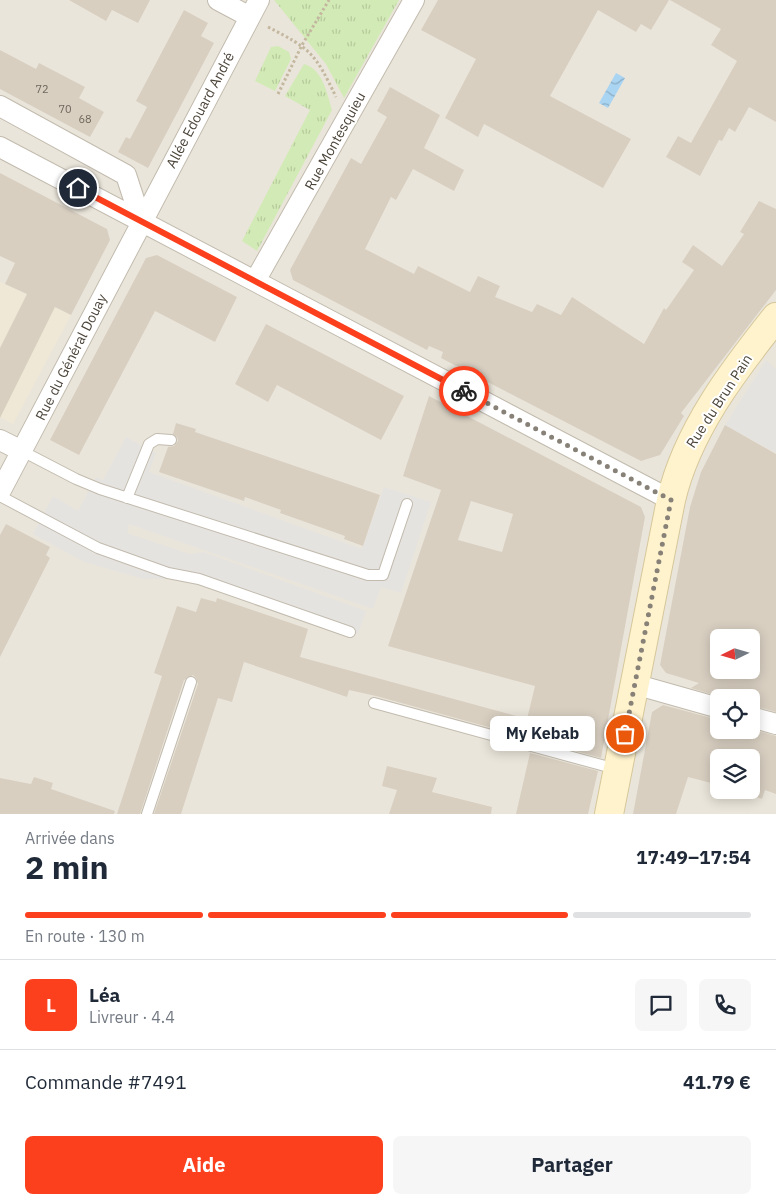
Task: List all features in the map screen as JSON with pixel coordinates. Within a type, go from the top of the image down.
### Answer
[{"type":"main road","name":"Rue du Brun Pain","points":[[609,814],[671,500],[681,463],[693,438],[729,380],[776,317]]},
{"type":"street","points":[[218,0],[254,8]]},
{"type":"street","name":"Rue Montesquieu","points":[[255,281],[414,0]]},
{"type":"street","name":"Allée Edouard André","points":[[141,221],[254,8]]},
{"type":"street","points":[[0,106],[126,175],[141,221]]},
{"type":"street","points":[[0,147],[671,500]]},
{"type":"street","name":"Rue du Général Douay","points":[[0,492],[141,221]]},
{"type":"street","points":[[0,440],[22,451]]},
{"type":"street","points":[[634,684],[710,705]]},
{"type":"street","points":[[760,720],[776,724]]},
{"type":"lane","points":[[127,498],[150,444],[157,439],[171,440]]},
{"type":"lane","points":[[22,451],[88,484],[127,498],[368,575],[383,575],[407,504]]},
{"type":"lane","points":[[0,496],[98,548],[168,573],[199,579],[350,632]]},
{"type":"lane","points":[[147,814],[191,682]]},
{"type":"lane","points":[[374,703],[619,770]]},
{"type":"path","points":[[278,94],[302,45],[329,0]]},
{"type":"path","points":[[254,8],[302,45],[321,67],[340,105],[348,116]]},
{"type":"shaded area","points":[[0,0],[776,0],[776,814],[0,814]]},
{"type":"shaded area","points":[[0,282],[71,315],[13,424],[0,417]]},
{"type":"shaded area","points":[[766,360],[776,369],[776,453],[725,425]]},
{"type":"shaded area","points":[[126,437],[156,453],[149,472],[362,549],[384,487],[431,502],[401,593],[381,587],[373,609],[129,524],[127,533],[190,554],[204,552],[366,611],[358,634],[199,579],[143,579],[84,562],[33,534],[53,496],[78,511],[96,477],[103,480]]},
{"type":"green space","points":[[274,0],[399,0],[344,98],[326,64]]},
{"type":"green space","points":[[278,46],[289,52],[291,59],[275,91],[255,81],[271,47]]},
{"type":"green space","points":[[304,64],[316,71],[320,77],[332,110],[257,251],[242,241],[310,110],[285,96]]},
{"type":"water","points":[[616,73],[625,78],[608,108],[599,103]]},
{"type":"building","points":[[69,0],[150,0],[138,23],[112,10],[106,21]]},
{"type":"building","points":[[438,0],[669,0],[651,30],[641,24],[636,32],[598,10],[550,96],[631,139],[603,188],[484,124],[478,137],[445,118],[476,59],[421,30]]},
{"type":"building","points":[[670,0],[776,0],[776,122],[749,107],[735,132],[729,128],[722,141],[719,140],[700,176],[666,157],[678,136],[691,143],[737,61],[711,45],[721,29]]},
{"type":"building","points":[[184,10],[208,23],[201,36],[214,43],[148,168],[118,152],[126,137],[130,139],[147,107],[136,101]]},
{"type":"building","points":[[0,50],[36,69],[39,63],[85,87],[79,98],[104,112],[90,137],[0,89]]},
{"type":"building","points":[[390,87],[440,115],[424,148],[464,170],[454,191],[413,169],[396,200],[391,197],[365,249],[414,274],[418,266],[470,292],[478,276],[500,286],[495,297],[532,312],[537,304],[561,315],[572,297],[644,344],[664,308],[666,310],[694,270],[682,262],[693,245],[722,266],[744,234],[740,232],[759,201],[776,209],[776,290],[681,413],[684,416],[660,455],[641,461],[441,358],[443,352],[429,346],[427,350],[293,280],[290,270],[351,158],[361,164],[387,117],[377,111]]},
{"type":"building","points":[[0,173],[107,229],[110,240],[71,315],[55,307],[0,418],[0,348],[27,294],[5,284],[15,263],[0,256]]},
{"type":"building","points":[[157,255],[237,297],[215,342],[155,311],[79,455],[50,440],[146,258]]},
{"type":"building","points":[[266,324],[404,396],[381,440],[277,385],[268,402],[235,384]]},
{"type":"building","points":[[429,396],[641,507],[645,517],[601,758],[376,696],[349,690],[347,697],[244,662],[232,702],[218,698],[181,814],[154,814],[198,684],[193,675],[184,680],[140,814],[117,814],[162,676],[154,673],[177,606],[196,612],[201,598],[216,602],[217,598],[308,629],[300,657],[527,719],[535,686],[388,646],[441,490],[403,476]],"holes":[[[471,501],[513,514],[502,552],[458,540]]]},
{"type":"building","points":[[176,423],[196,429],[195,432],[380,495],[363,546],[344,539],[345,536],[280,513],[281,510],[245,497],[244,501],[159,472],[168,447],[174,446],[178,441],[177,437],[173,434]]},
{"type":"building","points":[[725,425],[776,454],[776,712],[760,708],[760,689],[710,689],[710,694],[691,688],[699,683],[666,673],[660,665],[690,507],[701,472]]},
{"type":"building","points":[[6,524],[50,547],[46,555],[50,558],[0,657],[0,535]]},
{"type":"building","points":[[663,705],[710,718],[710,739],[760,739],[760,732],[776,736],[776,794],[765,790],[762,799],[760,798],[760,749],[710,749],[710,783],[688,777],[676,814],[633,814],[652,712]]},
{"type":"building","points":[[530,753],[598,771],[588,814],[516,814]]},
{"type":"building","points":[[387,766],[437,778],[432,792],[492,807],[491,814],[389,814],[397,790],[382,786]]},
{"type":"building","points":[[34,777],[53,783],[51,789],[115,811],[114,814],[0,814],[0,778],[31,784]]},
{"type":"way so far","points":[[464,391],[671,500],[625,734]]},
{"type":"place","name":"My Kebab","points":[[625,734]]},
{"type":"route","points":[[78,188],[464,391]]}]
